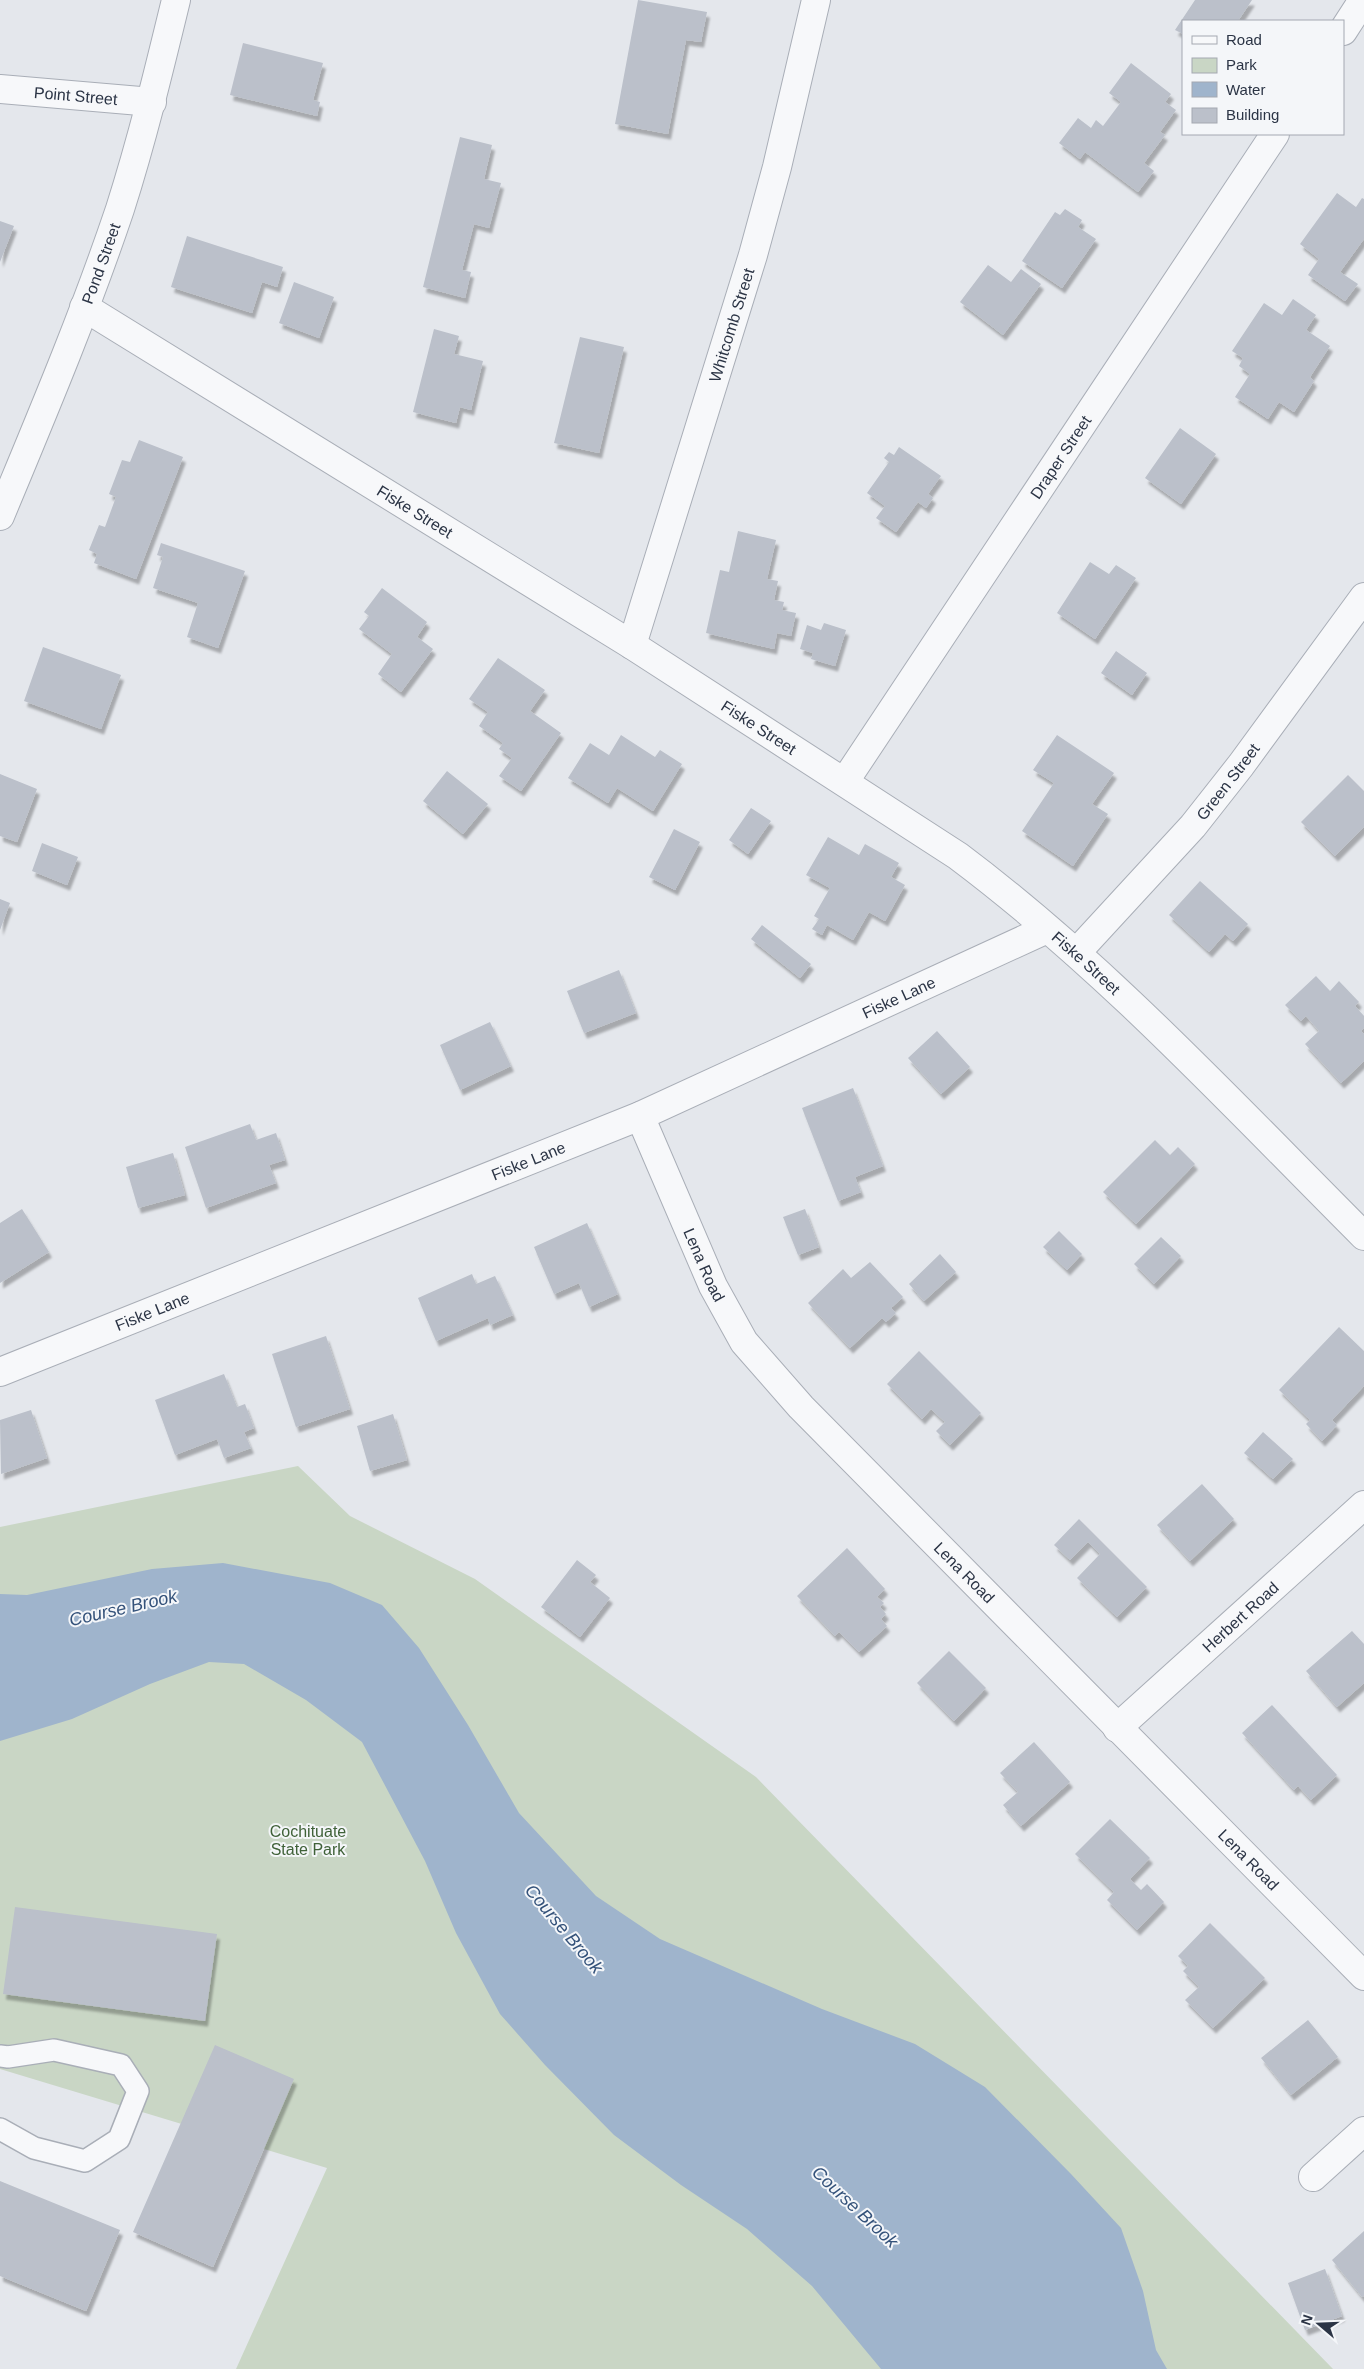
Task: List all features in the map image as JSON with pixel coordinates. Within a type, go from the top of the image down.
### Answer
[{"type":"street","name":"Pond Street","points":[[0,516],[84,307],[120,209],[152,102],[176,0]]},
{"type":"street","name":"Whitcomb Street","points":[[632,645],[753,255],[778,167],[816,0]]},
{"type":"street","points":[[1344,30],[1364,0]]},
{"type":"street","name":"Point Street","points":[[0,89],[152,102]]},
{"type":"street","name":"Draper Street","points":[[844,781],[1274,135]]},
{"type":"street","name":"Fiske Street","points":[[84,307],[632,645],[958,856],[1003,890],[1076,953],[1144,1016],[1364,1236]]},
{"type":"street","name":"Green Street","points":[[1076,953],[1193,826],[1364,598]]},
{"type":"street","name":"Fiske Lane","points":[[0,1372],[640,1116],[1047,929]]},
{"type":"street","name":"Lena Road","points":[[640,1116],[713,1286],[744,1342],[801,1407],[1364,1976]]},
{"type":"street","name":"Herbert Road","points":[[1117,1728],[1364,1505]]},
{"type":"street","points":[[1313,2177],[1364,2131]]},
{"type":"lane","points":[[0,2056],[8,2058],[54,2050],[121,2065],[138,2091],[119,2140],[85,2161],[34,2148],[0,2129]]},
{"type":"green space","name":"Cochituate State Park","points":[[298,1466],[350,1516],[475,1579],[756,1777],[1333,2369],[236,2369],[327,2168],[0,2069],[0,1527]]},
{"type":"water","name":"Course Brook","points":[[223,1563],[330,1583],[382,1605],[419,1648],[468,1725],[519,1813],[596,1896],[660,1939],[822,2009],[915,2044],[985,2087],[1071,2174],[1121,2228],[1143,2291],[1156,2350],[1167,2369],[881,2369],[812,2286],[747,2229],[681,2185],[614,2135],[545,2065],[500,2014],[456,1933],[425,1861],[362,1742],[306,1700],[244,1664],[209,1662],[150,1684],[72,1719],[0,1741],[0,1594],[27,1595],[152,1569]]},
{"type":"building","points":[[638,0],[707,12],[701,42],[686,40],[668,134],[615,124]]},
{"type":"building","points":[[1195,0],[1252,0],[1239,20],[1182,20],[1182,34],[1175,30]]},
{"type":"building","points":[[243,43],[323,63],[313,100],[320,102],[317,116],[230,95]]},
{"type":"building","points":[[1131,63],[1171,94],[1165,102],[1176,110],[1160,132],[1165,135],[1144,163],[1154,171],[1138,192],[1085,152],[1080,159],[1059,143],[1078,118],[1091,128],[1096,120],[1103,126],[1121,102],[1109,93]]},
{"type":"building","points":[[460,137],[492,145],[484,179],[501,183],[489,228],[474,224],[462,270],[471,272],[465,298],[423,287]]},
{"type":"building","points":[[1337,193],[1356,207],[1362,198],[1364,199],[1364,239],[1340,272],[1358,284],[1345,301],[1308,275],[1319,259],[1300,244]]},
{"type":"building","points":[[1065,209],[1082,220],[1078,227],[1096,239],[1062,288],[1022,261],[1055,212],[1060,215]]},
{"type":"building","points":[[0,221],[14,226],[0,262]]},
{"type":"building","points":[[187,236],[283,267],[277,287],[262,282],[252,313],[171,287]]},
{"type":"building","points":[[988,265],[1011,282],[1021,269],[1041,284],[1003,335],[960,302]]},
{"type":"building","points":[[294,282],[334,297],[319,338],[279,323]]},
{"type":"building","points":[[1293,299],[1316,315],[1306,330],[1330,346],[1310,377],[1314,381],[1294,412],[1279,402],[1268,419],[1235,397],[1250,374],[1239,366],[1243,358],[1232,351],[1264,303],[1282,315]]},
{"type":"building","points":[[434,329],[459,336],[454,354],[483,361],[471,410],[460,407],[456,423],[413,412]]},
{"type":"building","points":[[580,337],[624,347],[599,453],[554,443]]},
{"type":"building","points":[[1180,428],[1216,454],[1181,504],[1145,478]]},
{"type":"building","points":[[139,440],[183,457],[136,579],[94,563],[97,554],[89,550],[99,525],[105,527],[116,497],[109,494],[122,460],[130,462]]},
{"type":"building","points":[[899,447],[941,476],[928,494],[933,498],[926,508],[918,502],[896,532],[876,518],[885,506],[867,493],[889,462],[884,458],[889,452],[894,455]]},
{"type":"building","points":[[738,531],[776,540],[767,579],[778,581],[774,600],[784,602],[782,610],[796,613],[791,636],[777,633],[774,649],[706,633],[720,570],[729,572]]},
{"type":"building","points":[[161,543],[245,571],[218,648],[187,637],[198,603],[153,588],[163,557],[157,555]]},
{"type":"building","points":[[1090,562],[1109,574],[1116,565],[1136,578],[1095,639],[1057,613]]},
{"type":"building","points":[[382,588],[427,622],[417,637],[433,649],[401,692],[378,674],[392,654],[359,629],[369,616],[364,612]]},
{"type":"building","points":[[824,623],[846,630],[835,666],[811,659],[813,653],[800,649],[807,625],[821,630]]},
{"type":"building","points":[[43,647],[121,675],[101,729],[24,701]]},
{"type":"building","points":[[1116,651],[1147,673],[1132,695],[1101,673]]},
{"type":"building","points":[[498,658],[545,690],[530,711],[561,733],[521,791],[499,776],[512,758],[499,749],[503,743],[479,726],[488,712],[469,699]]},
{"type":"building","points":[[621,735],[655,757],[660,750],[682,764],[653,811],[617,788],[608,803],[568,778],[590,743],[609,755]]},
{"type":"building","points":[[1057,735],[1114,773],[1092,804],[1108,814],[1073,866],[1022,831],[1054,783],[1033,770]]},
{"type":"building","points":[[447,771],[488,804],[463,834],[423,801]]},
{"type":"building","points":[[0,774],[37,789],[17,842],[0,836]]},
{"type":"building","points":[[1348,775],[1364,791],[1364,827],[1335,856],[1301,822]]},
{"type":"building","points":[[751,808],[771,821],[748,854],[729,840]]},
{"type":"building","points":[[674,829],[700,842],[675,890],[649,877]]},
{"type":"building","points":[[828,837],[859,855],[865,844],[899,863],[891,877],[905,885],[885,921],[869,912],[853,940],[827,925],[822,935],[812,929],[819,919],[814,916],[830,888],[806,875]]},
{"type":"building","points":[[42,843],[78,857],[67,885],[32,871]]},
{"type":"building","points":[[1200,881],[1248,924],[1233,941],[1225,934],[1209,952],[1169,915]]},
{"type":"building","points":[[0,899],[10,903],[0,930]]},
{"type":"building","points":[[762,925],[811,964],[800,978],[751,939]]},
{"type":"building","points":[[619,970],[636,1013],[584,1033],[567,991]]},
{"type":"building","points":[[1316,976],[1330,991],[1339,981],[1359,1002],[1355,1006],[1364,1016],[1364,1028],[1361,1031],[1364,1034],[1364,1061],[1341,1083],[1305,1044],[1319,1031],[1306,1016],[1301,1021],[1285,1005]]},
{"type":"building","points":[[490,1022],[511,1066],[460,1090],[440,1045]]},
{"type":"building","points":[[937,1031],[970,1067],[941,1094],[908,1058]]},
{"type":"building","points":[[853,1088],[883,1166],[855,1177],[861,1192],[838,1201],[802,1108]]},
{"type":"building","points":[[250,1124],[256,1140],[276,1133],[285,1160],[269,1165],[276,1183],[206,1208],[185,1147]]},
{"type":"building","points":[[1155,1140],[1170,1155],[1178,1147],[1195,1164],[1136,1224],[1103,1192]]},
{"type":"building","points":[[173,1153],[185,1195],[138,1208],[126,1167]]},
{"type":"building","points":[[22,1209],[49,1252],[0,1283],[0,1223]]},
{"type":"building","points":[[805,1209],[819,1247],[798,1255],[783,1217]]},
{"type":"building","points":[[587,1223],[618,1294],[589,1307],[579,1283],[554,1294],[534,1247]]},
{"type":"building","points":[[1059,1231],[1082,1254],[1067,1270],[1043,1247]]},
{"type":"building","points":[[1161,1237],[1181,1256],[1154,1284],[1134,1264]]},
{"type":"building","points":[[940,1254],[956,1272],[924,1301],[909,1284]]},
{"type":"building","points":[[870,1262],[903,1297],[891,1308],[896,1313],[886,1322],[882,1318],[850,1348],[808,1303],[843,1269],[851,1278]]},
{"type":"building","points":[[472,1274],[476,1284],[495,1276],[513,1315],[490,1325],[488,1318],[436,1341],[418,1298]]},
{"type":"building","points":[[1339,1327],[1364,1351],[1364,1386],[1332,1420],[1337,1425],[1322,1441],[1306,1424],[1310,1420],[1279,1390]]},
{"type":"building","points":[[326,1336],[350,1409],[296,1427],[272,1354]]},
{"type":"building","points":[[919,1351],[981,1413],[950,1445],[936,1431],[945,1422],[931,1409],[922,1419],[887,1384]]},
{"type":"building","points":[[224,1374],[237,1407],[245,1404],[254,1428],[244,1432],[251,1448],[224,1458],[217,1439],[175,1455],[155,1400]]},
{"type":"building","points":[[31,1410],[47,1458],[1,1474],[0,1420]]},
{"type":"building","points":[[393,1414],[407,1460],[370,1471],[357,1426]]},
{"type":"building","points":[[1263,1432],[1293,1459],[1273,1479],[1244,1453]]},
{"type":"building","points":[[1202,1484],[1234,1519],[1190,1561],[1157,1525]]},
{"type":"building","points":[[1079,1519],[1147,1587],[1117,1617],[1077,1578],[1100,1554],[1088,1542],[1070,1560],[1054,1545]]},
{"type":"building","points":[[847,1548],[885,1589],[877,1597],[884,1603],[880,1607],[886,1614],[881,1619],[887,1626],[859,1652],[839,1632],[835,1636],[797,1596]]},
{"type":"building","points":[[577,1560],[596,1575],[590,1582],[610,1598],[580,1637],[541,1607]]},
{"type":"building","points":[[1352,1631],[1364,1644],[1364,1683],[1337,1707],[1306,1671]]},
{"type":"building","points":[[949,1651],[986,1688],[954,1721],[917,1683]]},
{"type":"building","points":[[1272,1705],[1337,1775],[1311,1800],[1298,1786],[1294,1790],[1242,1733]]},
{"type":"building","points":[[1034,1742],[1070,1782],[1021,1826],[1003,1805],[1018,1792],[1000,1773]]},
{"type":"building","points":[[1110,1819],[1150,1858],[1130,1879],[1141,1890],[1147,1884],[1164,1902],[1137,1930],[1107,1900],[1114,1892],[1075,1854]]},
{"type":"building","points":[[15,1907],[217,1934],[205,2021],[3,1994]]},
{"type":"building","points":[[1210,1923],[1265,1978],[1213,2028],[1185,2000],[1199,1987],[1183,1971],[1188,1966],[1178,1956]]},
{"type":"building","points":[[1308,2020],[1338,2057],[1291,2095],[1261,2058]]},
{"type":"building","points":[[215,2045],[294,2079],[213,2267],[133,2232]]},
{"type":"building","points":[[0,2181],[120,2230],[86,2311],[0,2276]]},
{"type":"building","points":[[1364,2231],[1364,2296],[1362,2297],[1332,2260]]},
{"type":"building","points":[[1325,2269],[1342,2316],[1305,2330],[1288,2283]]}]
